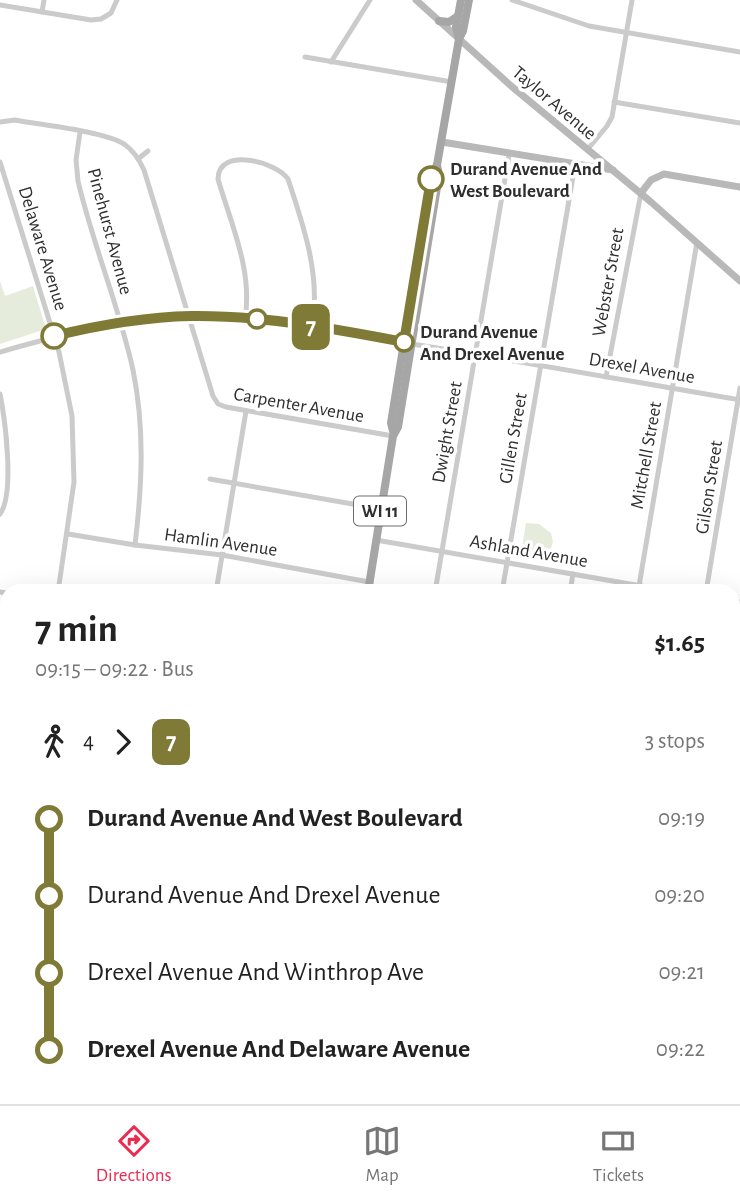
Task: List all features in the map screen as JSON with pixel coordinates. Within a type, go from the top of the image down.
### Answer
[{"type":"main road","name":"WI 11","points":[[459,39],[456,27],[461,0]]},
{"type":"main road","name":"WI 11","points":[[369,584],[393,434],[390,425],[407,343],[429,188],[442,142],[459,39],[469,0]]},
{"type":"main road","points":[[439,21],[449,22],[458,16]]},
{"type":"street","points":[[42,12],[44,0]]},
{"type":"street","points":[[0,5],[96,20],[111,13],[117,0]]},
{"type":"street","points":[[331,62],[370,0]]},
{"type":"street","name":"Taylor Avenue","points":[[416,0],[740,281]]},
{"type":"street","points":[[512,0],[589,26],[740,52]]},
{"type":"street","points":[[587,150],[607,127],[632,0]]},
{"type":"street","points":[[305,57],[452,82]]},
{"type":"street","points":[[614,102],[740,123]]},
{"type":"street","points":[[0,122],[15,120],[80,132]]},
{"type":"street","name":"Carpenter Avenue","points":[[80,132],[113,139],[131,150],[144,170],[214,398],[222,406],[393,434]]},
{"type":"street","name":"Pinehurst Avenue","points":[[80,132],[76,160],[78,181],[133,370],[142,447],[135,545]]},
{"type":"street","points":[[442,142],[613,171]]},
{"type":"street","points":[[138,159],[148,151]]},
{"type":"street","name":"Dwight Street","points":[[436,584],[509,155]]},
{"type":"street","points":[[245,318],[247,278],[218,179],[220,169],[226,162],[237,160],[277,168],[288,179],[313,267],[316,293],[312,327]]},
{"type":"street","name":"Delaware Avenue","points":[[0,162],[67,384],[75,449],[74,482],[59,584]]},
{"type":"street","name":"Gillen Street","points":[[503,584],[575,165]]},
{"type":"street","points":[[641,193],[651,180],[664,174],[740,187]]},
{"type":"street","name":"Webster Street","points":[[606,377],[641,193]]},
{"type":"street","name":"Mitchell Street","points":[[640,584],[697,242]]},
{"type":"street","name":"Drexel Avenue","points":[[0,352],[54,336],[120,322],[188,316],[245,318],[739,399]]},
{"type":"street","name":"Gilson Street","points":[[707,584],[740,388]]},
{"type":"street","points":[[0,394],[6,435],[7,475],[4,509],[0,514]]},
{"type":"street","points":[[217,584],[246,411]]},
{"type":"street","points":[[210,479],[381,509]]},
{"type":"street","name":"Hamlin Avenue","points":[[68,534],[222,555],[355,584]]},
{"type":"street","name":"Ashland Avenue","points":[[376,540],[620,584]]},
{"type":"street","points":[[571,584],[573,574]]},
{"type":"green space","points":[[0,281],[5,296],[33,286],[46,329],[0,344]]},
{"type":"green space","points":[[526,523],[539,524],[551,533],[553,542],[549,555],[525,551],[522,548]]},
{"type":"bus line","name":"7","points":[[54,336],[147,318],[193,316],[239,317],[404,342],[431,179]]},
{"type":"place","name":"Durand Avenue And West Boulevard","points":[[431,179]]},
{"type":"place","name":"Durand Avenue And Drexel Avenue","points":[[404,342]]}]
